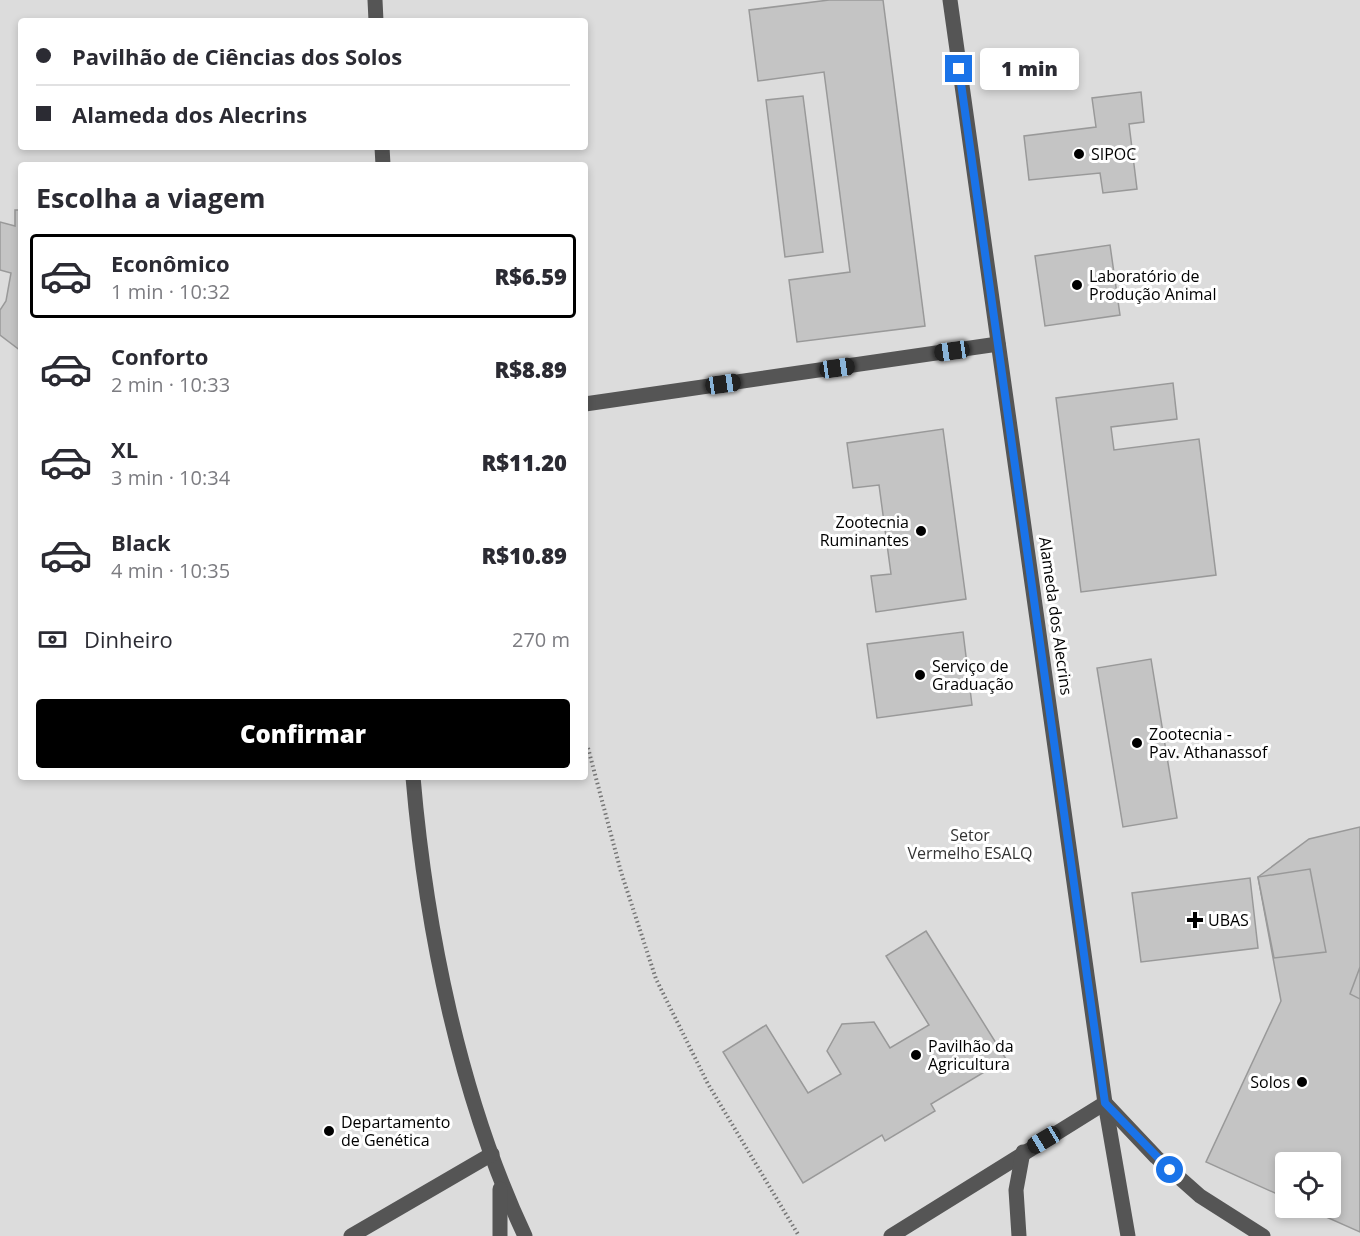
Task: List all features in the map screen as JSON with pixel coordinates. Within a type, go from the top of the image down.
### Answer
[{"type":"lane","points":[[375,0],[376,18]]},
{"type":"lane","name":"Alameda dos Alecrins","points":[[950,0],[1105,1103],[1128,1236]]},
{"type":"lane","points":[[588,404],[998,344]]},
{"type":"lane","points":[[413,780],[418,830],[450,1018],[501,1184],[525,1236]]},
{"type":"lane","points":[[891,1236],[1105,1103],[1156,1157],[1200,1196],[1263,1236]]},
{"type":"lane","points":[[1019,1236],[1016,1190],[1023,1152]]},
{"type":"lane","points":[[351,1236],[492,1154]]},
{"type":"lane","points":[[500,1236],[501,1184]]},
{"type":"path","points":[[588,748],[621,872],[656,979],[708,1084],[799,1236]]},
{"type":"green space","name":"Setor Vermelho ESALQ","points":[[0,0],[1360,0],[1360,1236],[0,1236]]},
{"type":"building","points":[[829,0],[883,0],[925,326],[797,342],[789,280],[850,272],[824,72],[758,81],[749,10]]},
{"type":"building","name":"SIPOC","points":[[1141,92],[1144,122],[1129,124],[1137,189],[1103,193],[1100,173],[1029,180],[1024,136],[1096,127],[1092,98]]},
{"type":"building","points":[[803,96],[823,252],[785,257],[766,100]]},
{"type":"building","points":[[15,210],[18,210],[18,349],[0,335],[0,310],[6,301],[11,273],[0,270],[0,222],[15,226]]},
{"type":"building","name":"Laboratório de Produção Animal","points":[[1110,245],[1120,315],[1045,326],[1035,256]]},
{"type":"building","points":[[1173,383],[1177,419],[1111,427],[1114,450],[1199,439],[1216,575],[1081,592],[1056,398]]},
{"type":"building","name":"Zootecnia Ruminantes","points":[[943,429],[966,599],[876,612],[871,576],[891,574],[879,485],[853,488],[847,443]]},
{"type":"building","name":"Serviço de Graduação","points":[[963,632],[972,705],[877,718],[867,644]]},
{"type":"building","name":"Zootecnia - Pav. Athanassof","points":[[1151,659],[1177,818],[1123,827],[1097,668]]},
{"type":"building","name":"Solos","points":[[1360,827],[1360,1232],[1328,1218],[1341,1218],[1341,1152],[1275,1152],[1275,1193],[1206,1162],[1281,1001],[1258,877],[1309,839]]},
{"type":"building","points":[[1310,869],[1326,952],[1274,958],[1258,877]]},
{"type":"building","name":"UBAS","points":[[1250,878],[1258,948],[1141,962],[1132,893]]},
{"type":"building","name":"Pavilhão da Agricultura","points":[[926,931],[1006,1059],[931,1104],[935,1111],[885,1141],[882,1135],[803,1183],[723,1052],[766,1025],[808,1093],[841,1074],[827,1051],[842,1024],[874,1022],[890,1048],[929,1025],[886,956]]},
{"type":"building","points":[[1360,967],[1360,999],[1350,994]]},
{"type":"place","name":"SIPOC","points":[[1079,154]]},
{"type":"place","name":"Laboratório de Produção Animal","points":[[1077,285]]},
{"type":"place","name":"Zootecnia Ruminantes","points":[[921,531]]},
{"type":"place","name":"Serviço de Graduação","points":[[920,675]]},
{"type":"place","name":"Zootecnia - Pav. Athanassof","points":[[1137,743]]},
{"type":"place","name":"UBAS","points":[[1195,920]]},
{"type":"place","name":"Pavilhão da Agricultura","points":[[916,1055]]},
{"type":"place","name":"Solos","points":[[1302,1082]]},
{"type":"place","name":"Departamento de Genética","points":[[329,1131]]},
{"type":"route","points":[[959,69],[1105,1103],[1170,1170]]}]
